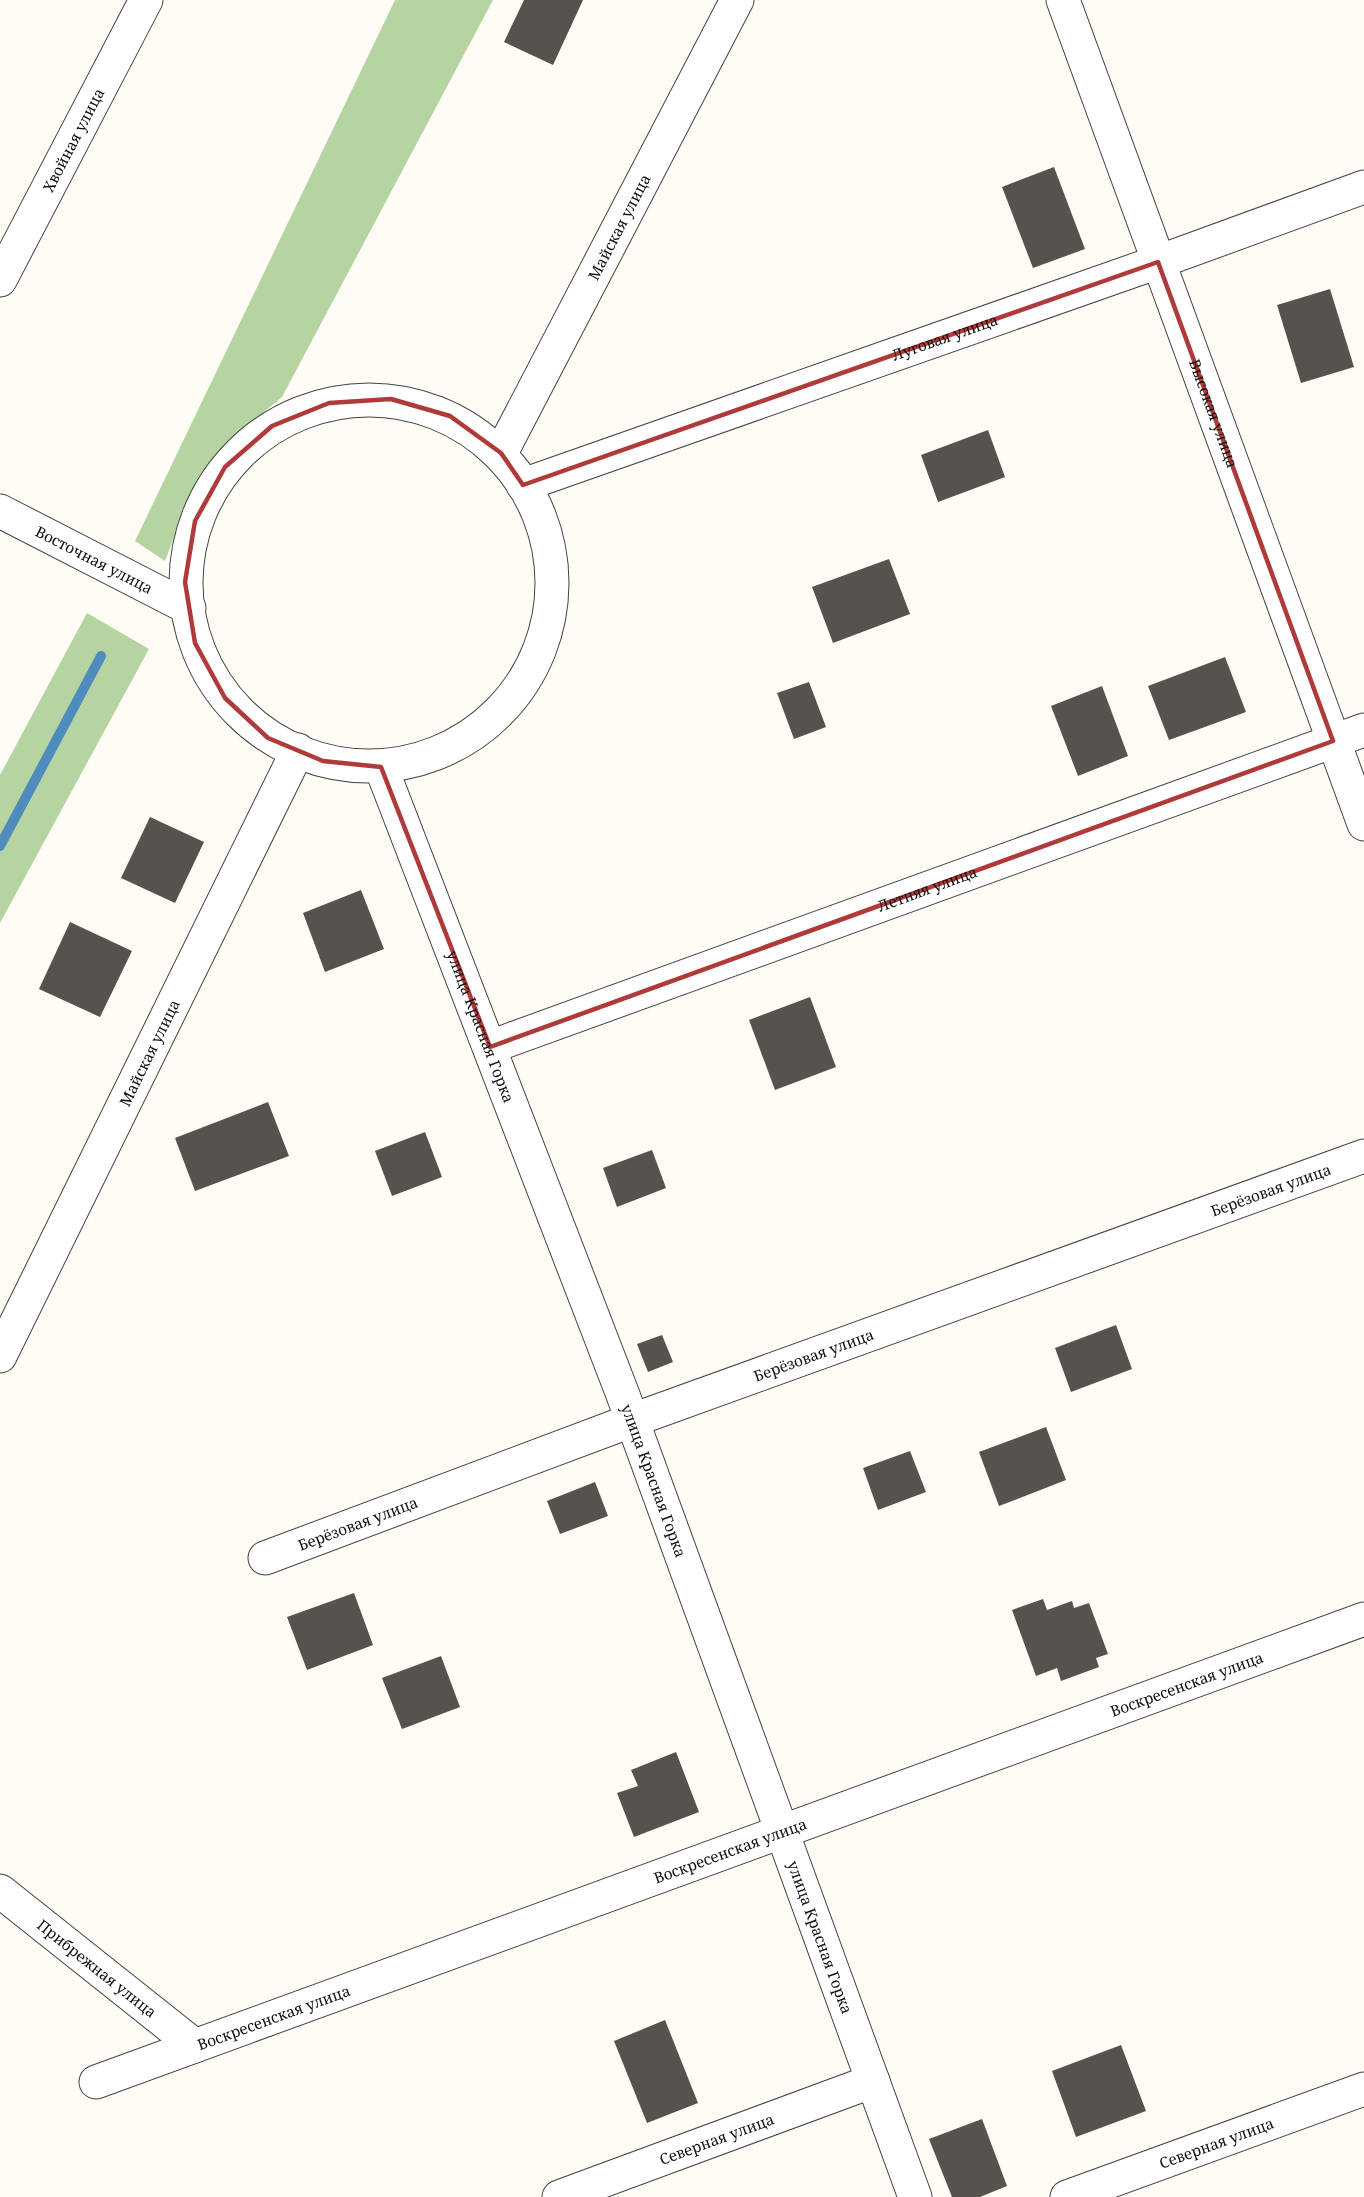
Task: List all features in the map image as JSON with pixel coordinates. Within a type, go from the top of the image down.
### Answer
[{"type":"street","name":"Хвойная улица","points":[[0,280],[146,0]]},
{"type":"street","name":"Майская улица","points":[[501,453],[737,0]]},
{"type":"street","name":"Высокая улица","points":[[1064,0],[1364,824]]},
{"type":"street","name":"Луговая улица","points":[[523,485],[1158,262],[1364,187]]},
{"type":"street","points":[[391,399],[450,416],[501,453],[523,485],[536,503],[553,563],[550,622],[528,677],[490,722],[439,753],[381,766],[323,761],[268,738],[225,698],[195,643],[189,608],[185,582],[195,521],[225,467],[272,426],[329,403],[391,399]]},
{"type":"street","name":"Восточная улица","points":[[0,511],[189,608]]},
{"type":"street","name":"Летняя улица","points":[[490,1047],[1364,730]]},
{"type":"street","name":"Майская улица","points":[[0,1356],[298,750]]},
{"type":"street","name":"улица Красная Горка","points":[[381,766],[633,1420],[915,2197]]},
{"type":"street","name":"Берёзовая улица","points":[[265,1558],[633,1420],[1364,1156]]},
{"type":"street","name":"Воскресенская улица","points":[[96,2082],[1364,1619]]},
{"type":"street","name":"Прибрежная улица","points":[[0,1891],[195,2046]]},
{"type":"street","name":"Северная улица","points":[[559,2197],[873,2081]]},
{"type":"street","name":"Северная улица","points":[[1067,2197],[1364,2089]]},
{"type":"highlighted area","points":[[1158,262],[1333,741],[490,1047],[381,767],[323,761],[268,738],[225,698],[195,643],[185,582],[195,521],[225,467],[272,426],[329,403],[391,399],[450,416],[501,453],[523,485]]},
{"type":"green space","points":[[395,0],[493,0],[282,397],[223,446],[187,503],[165,561],[135,541]]},
{"type":"green space","points":[[87,613],[149,649],[0,923],[0,775]]},
{"type":"building","points":[[524,0],[583,0],[553,65],[504,42]]},
{"type":"building","points":[[1054,167],[1085,249],[1033,268],[1002,187]]},
{"type":"building","points":[[1330,289],[1354,367],[1301,383],[1277,305]]},
{"type":"building","points":[[988,430],[1005,477],[938,502],[921,455]]},
{"type":"building","points":[[889,559],[910,614],[833,643],[812,587]]},
{"type":"building","points":[[1225,657],[1246,712],[1169,740],[1148,686]]},
{"type":"building","points":[[809,682],[826,727],[794,739],[777,693]]},
{"type":"building","points":[[1102,686],[1128,756],[1078,776],[1051,706]]},
{"type":"building","points":[[150,817],[204,842],[175,903],[121,878]]},
{"type":"building","points":[[361,890],[384,949],[325,972],[303,913]]},
{"type":"building","points":[[70,922],[132,951],[100,1017],[39,989]]},
{"type":"building","points":[[810,997],[836,1067],[775,1090],[749,1020]]},
{"type":"building","points":[[268,1102],[289,1156],[195,1191],[175,1138]]},
{"type":"building","points":[[425,1132],[442,1177],[392,1196],[375,1151]]},
{"type":"building","points":[[652,1150],[666,1188],[617,1207],[603,1168]]},
{"type":"building","points":[[1116,1325],[1132,1369],[1071,1392],[1055,1348]]},
{"type":"building","points":[[662,1335],[673,1362],[648,1372],[637,1344]]},
{"type":"building","points":[[1046,1427],[1066,1480],[999,1506],[979,1452]]},
{"type":"building","points":[[910,1451],[926,1492],[878,1510],[863,1468]]},
{"type":"building","points":[[595,1482],[608,1516],[560,1534],[547,1501]]},
{"type":"building","points":[[354,1593],[373,1645],[307,1670],[287,1617]]},
{"type":"building","points":[[1043,1599],[1047,1610],[1072,1601],[1074,1608],[1089,1603],[1108,1654],[1096,1658],[1099,1667],[1061,1681],[1057,1668],[1036,1676],[1012,1610]]},
{"type":"building","points":[[441,1656],[460,1707],[402,1729],[382,1678]]},
{"type":"building","points":[[676,1752],[699,1812],[634,1837],[617,1793],[638,1786],[631,1770]]},
{"type":"building","points":[[665,2020],[698,2103],[647,2123],[614,2041]]},
{"type":"building","points":[[1121,2045],[1146,2111],[1076,2137],[1052,2071]]},
{"type":"building","points":[[982,2119],[1007,2186],[980,2197],[952,2197],[929,2139]]},
{"type":"waterway","points":[[0,846],[101,656]]}]
